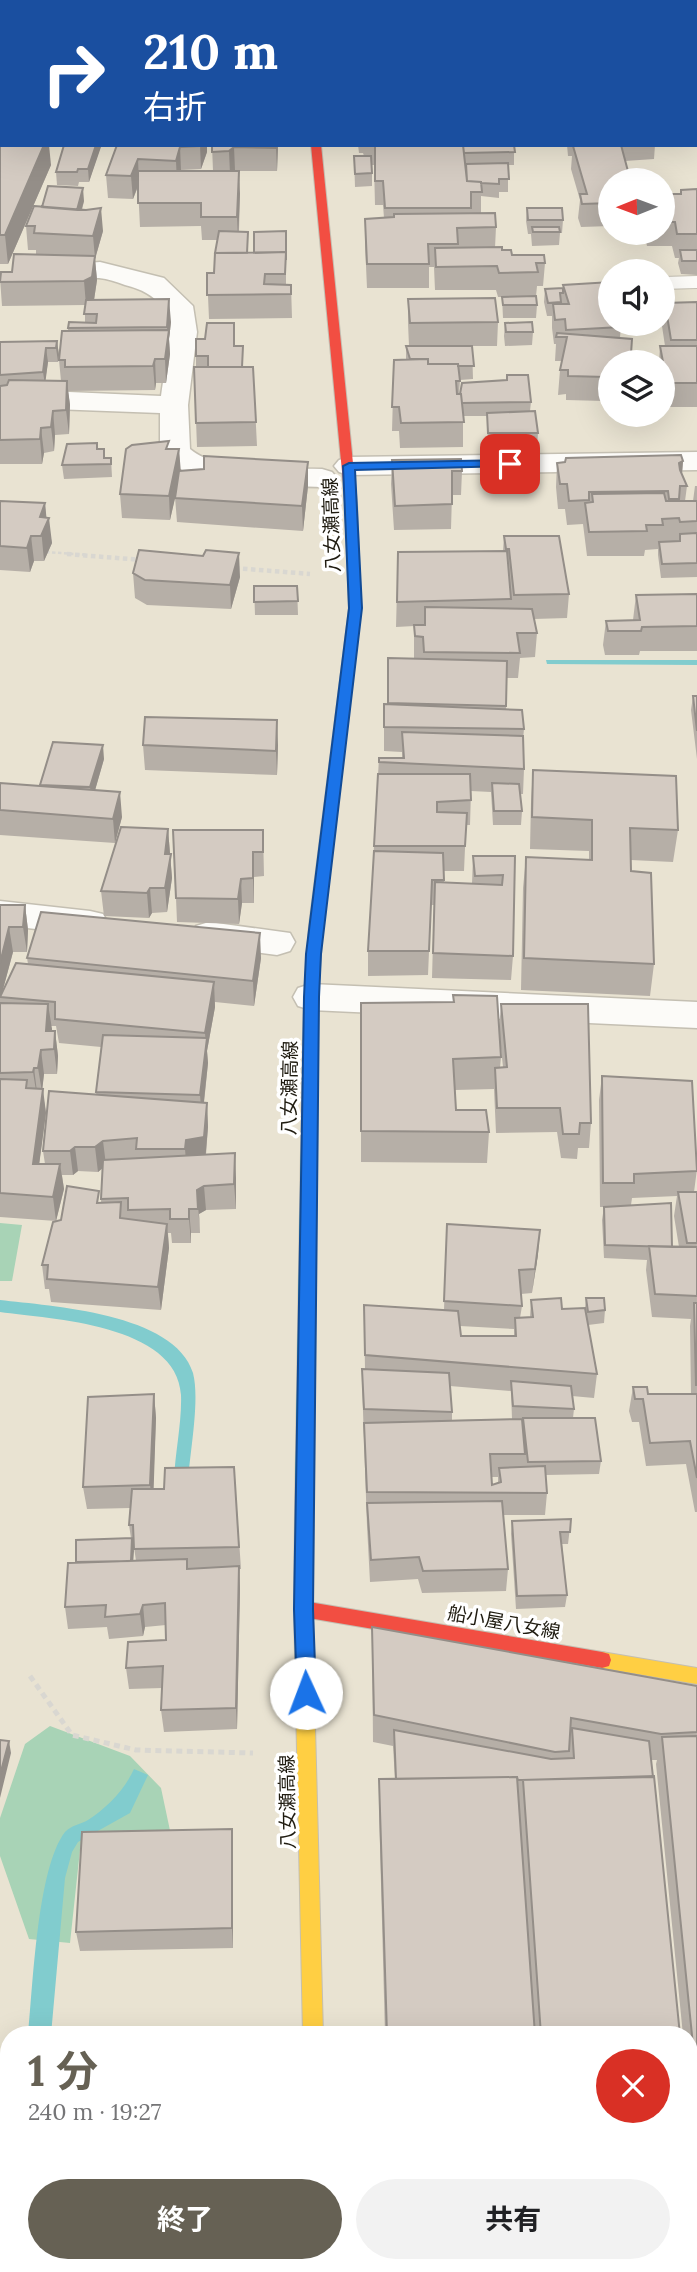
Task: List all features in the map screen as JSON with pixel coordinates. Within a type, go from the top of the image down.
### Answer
[{"type":"main road","name":"八女瀬高線","points":[[313,2026],[303,1609],[311,997],[315,940],[355,608],[349,466],[316,147]]},
{"type":"main road","name":"船小屋八女線","points":[[303,1609],[697,1676]]},
{"type":"street","points":[[27,273],[100,270],[155,284],[179,306],[183,332],[174,405],[175,452],[191,466],[236,474],[322,478]]},
{"type":"street","points":[[0,398],[174,405]]},
{"type":"street","points":[[349,466],[697,461]]},
{"type":"street","points":[[0,913],[124,926]]},
{"type":"street","points":[[180,932],[277,942]]},
{"type":"street","points":[[311,997],[694,1005]]},
{"type":"lane","points":[[675,283],[697,282]]},
{"type":"path","points":[[46,552],[155,561]]},
{"type":"path","points":[[224,567],[320,575]]},
{"type":"path","points":[[30,1676],[72,1735],[136,1750],[258,1753]]},
{"type":"green space","points":[[0,1223],[22,1225],[12,1281],[0,1281]]},
{"type":"green space","points":[[50,1726],[130,1756],[161,1788],[172,1840],[80,1850],[70,1943],[29,1939],[0,1856],[0,1818],[25,1744]]},
{"type":"water","points":[[546,660],[697,660],[697,665],[547,664]]},
{"type":"water","points":[[0,1300],[109,1316],[162,1337],[182,1353],[193,1373],[195,1384],[188,1481],[174,1480],[181,1395],[174,1371],[158,1353],[135,1339],[108,1330],[49,1318],[0,1312]]},
{"type":"water","points":[[134,1769],[148,1775],[130,1813],[78,1842],[72,1852],[65,1878],[52,2026],[29,2026],[42,1899],[56,1849],[67,1830],[102,1810],[126,1784]]},
{"type":"building","points":[[0,147],[43,147],[5,235],[0,235]]},
{"type":"building","points":[[63,147],[95,147],[88,169],[56,172]]},
{"type":"building","points":[[116,147],[180,147],[176,161],[138,159],[131,176],[106,175]]},
{"type":"building","points":[[212,147],[234,147],[229,151],[212,152]]},
{"type":"building","points":[[375,147],[463,147],[467,181],[481,182],[482,192],[471,192],[471,208],[385,208],[383,181],[375,181]]},
{"type":"building","points":[[463,147],[514,147],[515,152],[464,153]]},
{"type":"building","points":[[573,147],[622,147],[627,168],[598,168],[598,203],[582,204],[580,194],[587,194]]},
{"type":"building","points":[[354,156],[371,156],[372,173],[355,174]]},
{"type":"building","points":[[508,163],[509,179],[499,179],[499,184],[467,181],[466,164]]},
{"type":"building","points":[[138,171],[239,171],[237,217],[201,217],[201,203],[138,203]]},
{"type":"building","points":[[48,186],[83,188],[77,210],[42,207]]},
{"type":"building","points":[[697,189],[697,234],[677,234],[676,194],[681,194],[681,190]]},
{"type":"building","points":[[34,206],[86,210],[101,208],[93,236],[34,233],[35,226],[26,226]]},
{"type":"building","points":[[527,208],[562,208],[563,220],[528,220]]},
{"type":"building","points":[[495,213],[496,227],[457,228],[458,244],[428,244],[429,264],[367,264],[365,219],[394,217],[394,214]]},
{"type":"building","points":[[532,227],[559,227],[560,232],[533,232]]},
{"type":"building","points":[[219,231],[248,232],[247,253],[215,253]]},
{"type":"building","points":[[286,231],[286,252],[254,253],[254,232]]},
{"type":"building","points":[[502,247],[502,250],[511,250],[512,255],[544,255],[545,263],[536,263],[538,272],[499,273],[497,266],[436,267],[435,248]]},
{"type":"building","points":[[680,250],[697,250],[697,261],[682,261]]},
{"type":"building","points":[[286,252],[285,274],[265,274],[264,284],[291,285],[291,294],[207,295],[207,273],[214,273],[215,253]]},
{"type":"building","points":[[14,254],[95,256],[92,277],[84,281],[0,282],[1,272],[12,272]]},
{"type":"building","points":[[598,283],[598,328],[566,330],[565,319],[555,320],[553,304],[569,304],[563,285]]},
{"type":"building","points":[[563,288],[563,293],[560,293],[561,302],[548,303],[545,289]]},
{"type":"building","points":[[536,296],[537,305],[503,305],[502,297]]},
{"type":"building","points":[[495,298],[498,322],[410,323],[408,299]]},
{"type":"building","points":[[169,299],[167,327],[68,328],[69,322],[96,323],[97,314],[84,314],[86,300]]},
{"type":"building","points":[[697,302],[697,340],[671,340],[670,336],[675,336],[675,303]]},
{"type":"building","points":[[532,322],[533,332],[506,332],[505,323]]},
{"type":"building","points":[[207,323],[234,323],[234,346],[243,346],[242,367],[208,367],[208,356],[196,356],[196,339],[205,339]]},
{"type":"building","points":[[169,330],[165,359],[155,359],[153,366],[65,367],[65,360],[59,360],[62,331]]},
{"type":"building","points":[[557,333],[632,339],[631,350],[598,350],[598,377],[568,376],[568,370],[560,370],[567,337],[556,337]]},
{"type":"building","points":[[57,341],[56,348],[46,348],[43,372],[0,375],[0,342]]},
{"type":"building","points":[[406,346],[472,346],[474,366],[428,364],[428,359],[410,359]]},
{"type":"building","points":[[660,346],[697,346],[697,383],[675,383],[675,350],[661,350]]},
{"type":"building","points":[[428,359],[428,364],[458,364],[460,381],[456,381],[457,394],[461,394],[464,422],[401,423],[399,407],[392,407],[394,360]]},
{"type":"building","points":[[194,367],[253,367],[256,422],[196,423]]},
{"type":"building","points":[[507,375],[528,375],[531,402],[462,403],[462,383],[507,380]]},
{"type":"building","points":[[9,380],[67,381],[66,410],[53,411],[51,427],[41,428],[40,439],[0,440],[0,386],[7,385]]},
{"type":"building","points":[[535,411],[538,433],[488,433],[487,413]]},
{"type":"building","points":[[169,441],[166,449],[179,449],[169,496],[120,494],[126,449],[132,445]]},
{"type":"building","points":[[97,443],[97,449],[104,449],[104,458],[111,458],[111,464],[62,465],[67,444]]},
{"type":"building","points":[[681,455],[683,461],[679,463],[680,470],[687,486],[680,486],[679,499],[669,499],[668,491],[589,492],[589,500],[569,501],[567,484],[560,484],[557,463],[565,462],[566,458]]},
{"type":"building","points":[[204,456],[308,462],[302,506],[175,498],[179,471],[204,469]]},
{"type":"building","points":[[461,459],[462,471],[452,471],[452,504],[395,506],[392,460]]},
{"type":"building","points":[[664,493],[666,501],[697,501],[697,521],[662,519],[663,525],[646,525],[647,531],[589,532],[585,503],[593,502],[592,494]]},
{"type":"building","points":[[0,501],[45,503],[40,517],[49,518],[41,536],[31,536],[27,548],[0,546]]},
{"type":"building","points":[[697,533],[697,563],[662,564],[659,542],[680,541],[680,534]]},
{"type":"building","points":[[504,536],[559,536],[569,594],[514,595],[509,549],[506,549]]},
{"type":"building","points":[[139,550],[203,556],[206,550],[239,553],[230,585],[145,580],[133,573]]},
{"type":"building","points":[[507,551],[511,599],[397,602],[398,552]]},
{"type":"building","points":[[254,586],[297,586],[298,601],[254,602]]},
{"type":"building","points":[[697,594],[697,626],[608,631],[606,621],[640,620],[636,595]]},
{"type":"building","points":[[425,607],[532,609],[537,633],[517,633],[520,653],[424,652],[423,637],[415,636],[414,625],[425,625]]},
{"type":"building","points":[[388,658],[507,661],[506,706],[388,703]]},
{"type":"building","points":[[693,696],[697,696],[697,731]]},
{"type":"building","points":[[384,704],[522,710],[524,729],[384,727]]},
{"type":"building","points":[[145,717],[277,720],[276,751],[143,745]]},
{"type":"building","points":[[402,732],[523,736],[524,769],[379,762],[379,758],[404,758]]},
{"type":"building","points":[[53,742],[103,745],[90,787],[40,785]]},
{"type":"building","points":[[533,770],[676,776],[678,830],[630,828],[631,871],[651,873],[654,964],[524,958],[526,857],[592,860],[592,820],[532,817]]},
{"type":"building","points":[[378,774],[470,774],[471,800],[437,802],[437,812],[467,813],[465,846],[374,846]]},
{"type":"building","points":[[0,783],[120,792],[113,819],[0,810]]},
{"type":"building","points":[[492,783],[519,784],[522,811],[494,811]]},
{"type":"building","points":[[121,827],[168,829],[165,854],[171,854],[165,888],[150,888],[147,893],[101,891]]},
{"type":"building","points":[[173,830],[263,830],[263,852],[253,852],[253,878],[241,879],[238,899],[176,898]]},
{"type":"building","points":[[374,851],[443,853],[444,880],[432,880],[429,951],[368,951]]},
{"type":"building","points":[[473,856],[515,856],[513,956],[433,953],[435,882],[502,885],[503,875],[475,876]]},
{"type":"building","points":[[0,905],[25,905],[23,927],[9,927],[0,963]]},
{"type":"building","points":[[41,912],[260,933],[253,981],[27,958]]},
{"type":"building","points":[[16,963],[214,982],[205,1033],[55,1019],[55,1002],[0,997]]},
{"type":"building","points":[[453,995],[497,996],[501,1057],[453,1059],[456,1110],[486,1110],[489,1132],[361,1131],[361,1003],[454,1002]]},
{"type":"building","points":[[0,1003],[48,1004],[46,1031],[55,1031],[54,1049],[41,1050],[38,1068],[34,1068],[33,1072],[0,1073]]},
{"type":"building","points":[[501,1004],[588,1004],[591,1123],[580,1123],[579,1134],[563,1134],[560,1108],[497,1108],[495,1068],[507,1067]]},
{"type":"building","points":[[103,1035],[207,1038],[200,1095],[96,1092]]},
{"type":"building","points":[[602,1076],[692,1081],[697,1171],[634,1174],[634,1183],[603,1183]]},
{"type":"building","points":[[0,1079],[27,1080],[26,1088],[43,1089],[33,1164],[60,1164],[53,1197],[0,1193]]},
{"type":"building","points":[[49,1091],[207,1103],[204,1137],[186,1140],[185,1149],[136,1149],[137,1138],[103,1141],[95,1147],[75,1147],[70,1151],[43,1151]]},
{"type":"building","points":[[235,1153],[234,1184],[204,1186],[197,1190],[198,1209],[189,1209],[189,1219],[170,1219],[170,1209],[128,1210],[128,1198],[101,1199],[103,1160]]},
{"type":"building","points":[[67,1186],[99,1191],[97,1203],[121,1202],[120,1218],[167,1224],[158,1287],[47,1279],[48,1265],[42,1265],[53,1222],[61,1220]]},
{"type":"building","points":[[678,1192],[697,1192],[697,1243],[687,1243]]},
{"type":"building","points":[[671,1203],[672,1247],[605,1245],[604,1207]]},
{"type":"building","points":[[447,1224],[540,1230],[535,1269],[519,1270],[522,1306],[444,1301]]},
{"type":"building","points":[[649,1246],[697,1247],[697,1296],[655,1294]]},
{"type":"building","points":[[561,1298],[562,1309],[585,1308],[597,1374],[365,1355],[364,1305],[458,1311],[461,1336],[516,1336],[515,1318],[533,1317],[531,1300]]},
{"type":"building","points":[[586,1298],[604,1298],[605,1310],[588,1312]]},
{"type":"building","points":[[694,1303],[697,1303],[697,1385],[696,1385]]},
{"type":"building","points":[[362,1369],[449,1373],[452,1412],[364,1409]]},
{"type":"building","points":[[511,1381],[571,1386],[574,1409],[513,1406]]},
{"type":"building","points":[[633,1387],[647,1387],[648,1394],[697,1394],[697,1478],[690,1441],[650,1443],[643,1399],[635,1399]]},
{"type":"building","points":[[154,1394],[150,1485],[83,1487],[88,1397]]},
{"type":"building","points":[[523,1418],[595,1418],[601,1461],[528,1462]]},
{"type":"building","points":[[522,1419],[525,1454],[490,1454],[492,1485],[501,1482],[499,1468],[545,1466],[547,1493],[367,1492],[364,1423]]},
{"type":"building","points":[[234,1467],[239,1547],[134,1549],[133,1525],[129,1525],[132,1489],[164,1489],[165,1468]]},
{"type":"building","points":[[502,1501],[508,1569],[423,1571],[419,1557],[371,1560],[367,1503]]},
{"type":"building","points":[[571,1519],[570,1532],[560,1532],[567,1595],[517,1596],[512,1521]]},
{"type":"building","points":[[132,1538],[131,1561],[76,1562],[76,1540]]},
{"type":"building","points":[[187,1559],[187,1569],[239,1566],[236,1708],[161,1710],[163,1666],[126,1668],[128,1642],[166,1640],[165,1603],[143,1605],[140,1614],[105,1617],[106,1605],[65,1607],[68,1563]]},
{"type":"building","points":[[372,1627],[697,1686],[697,1732],[661,1734],[571,1718],[569,1751],[555,1752],[374,1715]]},
{"type":"building","points":[[572,1728],[649,1741],[653,1777],[396,1779],[394,1730],[551,1759],[574,1758]]},
{"type":"building","points":[[697,1736],[697,2026],[691,2026],[662,1737]]},
{"type":"building","points":[[0,1740],[9,1741],[0,1775]]},
{"type":"building","points":[[654,1776],[679,2026],[540,2026],[523,1780]]},
{"type":"building","points":[[517,1777],[534,2026],[387,2026],[379,1779]]},
{"type":"building","points":[[232,1829],[232,1928],[76,1932],[82,1832]]},
{"type":"traffic: fast","points":[[316,926],[355,608],[351,503]]},
{"type":"traffic: fast","points":[[304,1511],[309,1150]]},
{"type":"traffic: slow","points":[[304,1511],[303,1609],[313,2026]]},
{"type":"traffic: slow","points":[[602,1660],[697,1676]]},
{"type":"traffic: jam","points":[[316,147],[351,503]]},
{"type":"traffic: jam","points":[[309,1150],[311,997],[316,926]]},
{"type":"traffic: jam","points":[[303,1609],[602,1660]]},
{"type":"route","points":[[306,1693],[303,1609],[311,997],[313,954],[355,608],[349,466],[510,464]]}]
